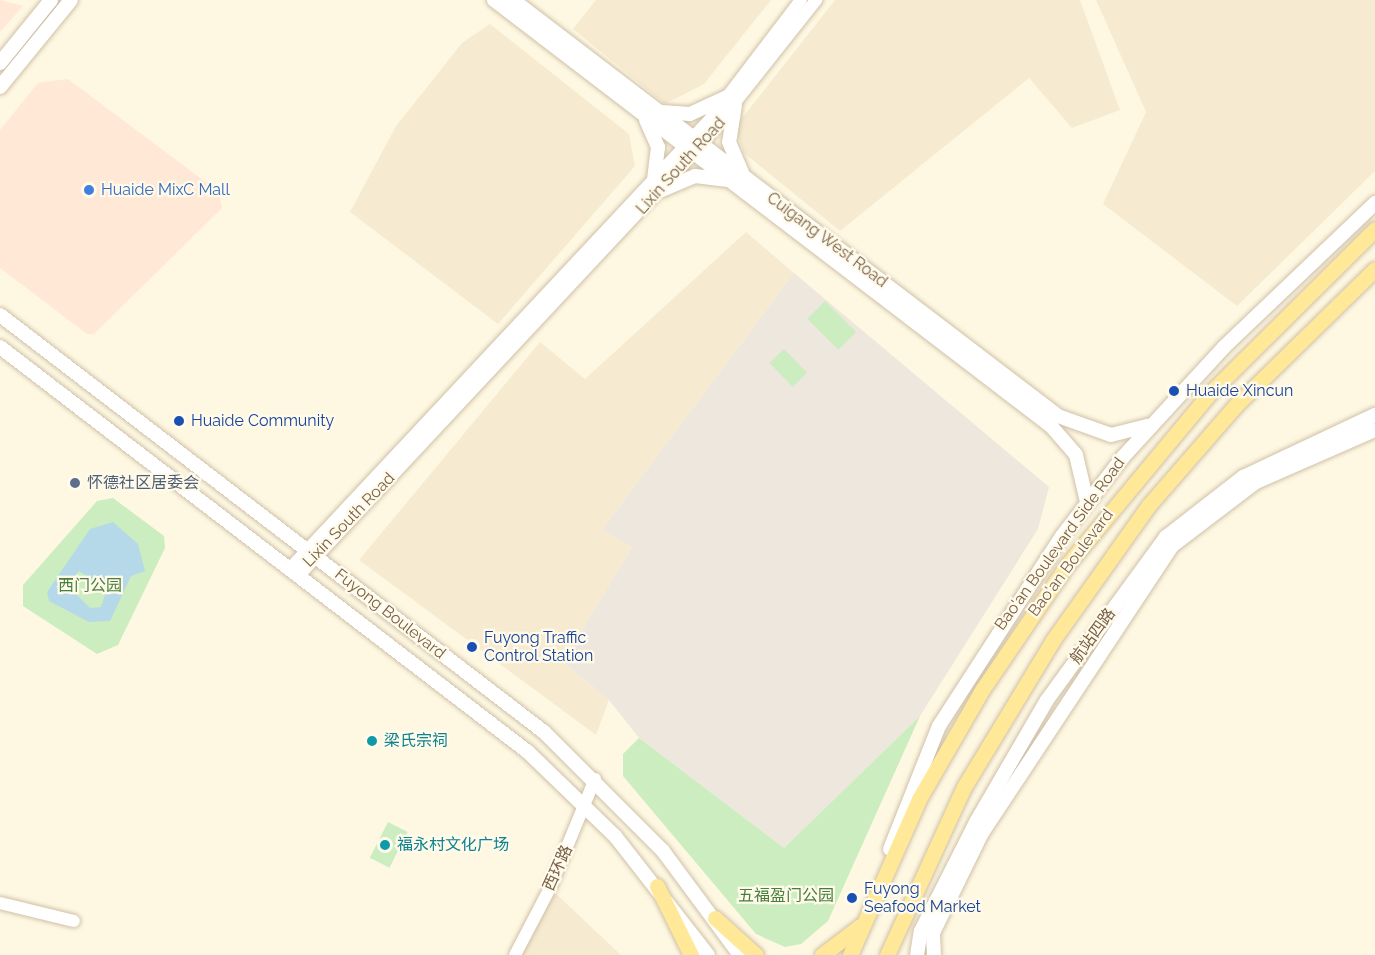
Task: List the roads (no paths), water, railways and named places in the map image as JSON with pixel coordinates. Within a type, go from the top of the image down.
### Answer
[{"type":"main road","points":[[0,63],[51,0]]},
{"type":"main road","points":[[0,87],[71,0]]},
{"type":"main road","name":"Cuigang West Road","points":[[494,0],[642,113],[694,145]]},
{"type":"main road","name":"Cuigang West Road","points":[[513,0],[657,110],[694,145],[1051,426],[1076,455],[1087,502]]},
{"type":"main road","points":[[642,113],[658,147],[656,186],[695,176],[739,180],[729,142],[731,101],[690,114],[657,110]]},
{"type":"main road","name":"Cuigang West Road","points":[[739,180],[1073,426],[1111,435],[1155,422]]},
{"type":"main road","name":"Bao'an Boulevard Side Road","points":[[877,889],[939,726],[983,650],[1087,502],[1224,346],[1375,202]]},
{"type":"main road","name":"Bao'an Boulevard","points":[[849,955],[877,889],[948,747],[1067,565],[1208,395],[1375,229]]},
{"type":"main road","name":"Bao'an Boulevard","points":[[887,955],[964,787],[1053,640],[1149,505],[1236,405],[1375,269]]},
{"type":"main road","name":"Fuyong Boulevard","points":[[0,315],[544,732],[595,779],[663,851],[716,918],[740,955]]},
{"type":"main road","name":"Fuyong Boulevard","points":[[0,347],[528,752],[587,805],[657,885],[708,955]]},
{"type":"main road","name":"航站四路","points":[[916,955],[921,931],[976,822],[1041,710],[1166,537],[1243,477],[1375,415]]},
{"type":"main road","name":"航站四路","points":[[934,955],[933,933],[982,833],[1172,546],[1256,482],[1375,430]]},
{"type":"main road","points":[[657,885],[691,955]]},
{"type":"main road","points":[[716,918],[756,955]]},
{"type":"main road","points":[[822,955],[862,924]]},
{"type":"street","name":"Lixin South Road","points":[[731,101],[801,0]]},
{"type":"street","name":"Lixin South Road","points":[[294,571],[304,570],[311,554],[694,145],[816,0]]},
{"type":"street","name":"西环路","points":[[515,955],[587,805],[595,779]]},
{"type":"street","points":[[0,903],[74,921]]},
{"type":"water","points":[[113,522],[138,544],[145,571],[131,576],[110,621],[89,622],[49,601],[47,592],[90,529]],"holes":[[[79,571],[107,589],[101,607],[90,608],[77,595],[70,582]]]},
{"type":"place","name":"Huaide MixC Mall","points":[[89,190]]},
{"type":"place","name":"Huaide Xincun","points":[[1174,391]]},
{"type":"place","name":"Huaide Community","points":[[179,421]]},
{"type":"place","name":"怀德社区居委会","points":[[75,483]]},
{"type":"place","name":"Fuyong Traffic Control Station","points":[[472,647]]},
{"type":"place","name":"梁氏宗祠","points":[[372,741]]},
{"type":"place","name":"福永村文化广场","points":[[385,845]]},
{"type":"place","name":"Fuyong Seafood Market","points":[[852,898]]},
{"type":"park label","name":"西门公园","points":[[90,586]]},
{"type":"park label","name":"五福盈门公园","points":[[786,896]]}]
